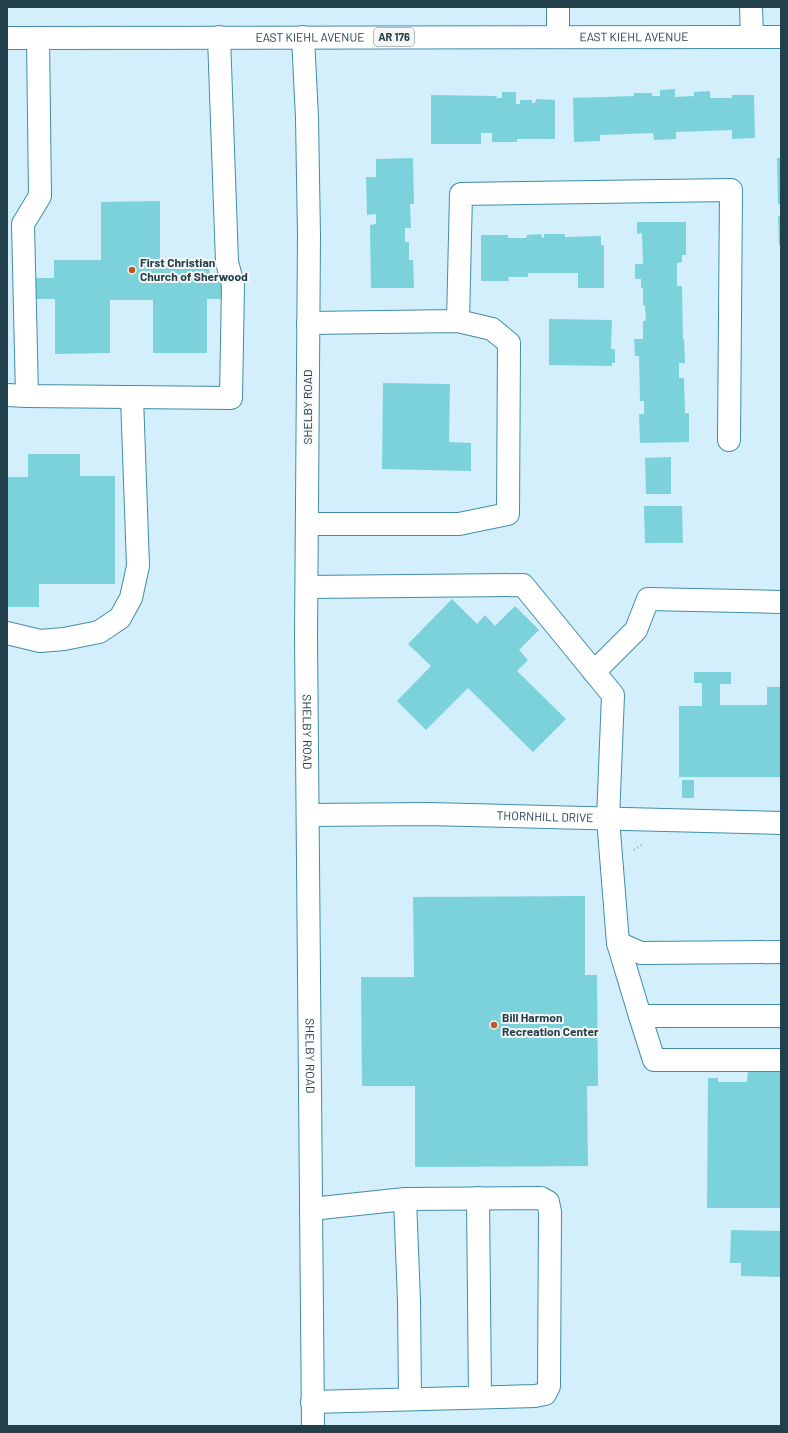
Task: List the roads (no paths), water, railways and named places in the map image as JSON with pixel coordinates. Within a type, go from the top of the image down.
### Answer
[{"type":"street","points":[[558,7],[558,37]]},
{"type":"street","points":[[751,7],[752,37]]},
{"type":"street","points":[[38,38],[40,196],[23,224],[17,395],[231,398],[233,285],[227,262],[219,37]]},
{"type":"street","name":"SHELBY ROAD","points":[[304,37],[308,213],[307,587],[313,1426]]},
{"type":"street","name":"EAST KIEHL AVENUE","points":[[7,38],[781,37]]},
{"type":"street","points":[[458,321],[461,194],[731,190],[729,440]]},
{"type":"street","points":[[307,524],[459,524],[508,514],[509,343],[492,329],[458,321],[308,323]]},
{"type":"street","points":[[7,633],[40,641],[64,639],[99,632],[120,618],[131,598],[138,566],[132,397]]},
{"type":"street","points":[[307,587],[522,585],[613,695],[608,819],[618,943],[654,1060],[781,1060]]},
{"type":"street","points":[[594,672],[636,630],[648,599],[781,602]]},
{"type":"street","name":"THORNHILL DRIVE","points":[[308,815],[428,814],[781,822]]},
{"type":"street","points":[[618,943],[642,953],[781,952]]},
{"type":"street","points":[[640,1016],[781,1016]]},
{"type":"street","points":[[478,1198],[480,1397]]},
{"type":"street","points":[[311,1208],[405,1199],[541,1198],[548,1202],[550,1212],[549,1386],[545,1394],[535,1396],[312,1402]]},
{"type":"street","points":[[405,1199],[409,1300],[410,1399]]},
{"type":"place","name":"First Christian Church of Sherwood","points":[[132,270]]},
{"type":"place","name":"Bill Harmon Recreation Center","points":[[494,1025]]}]
